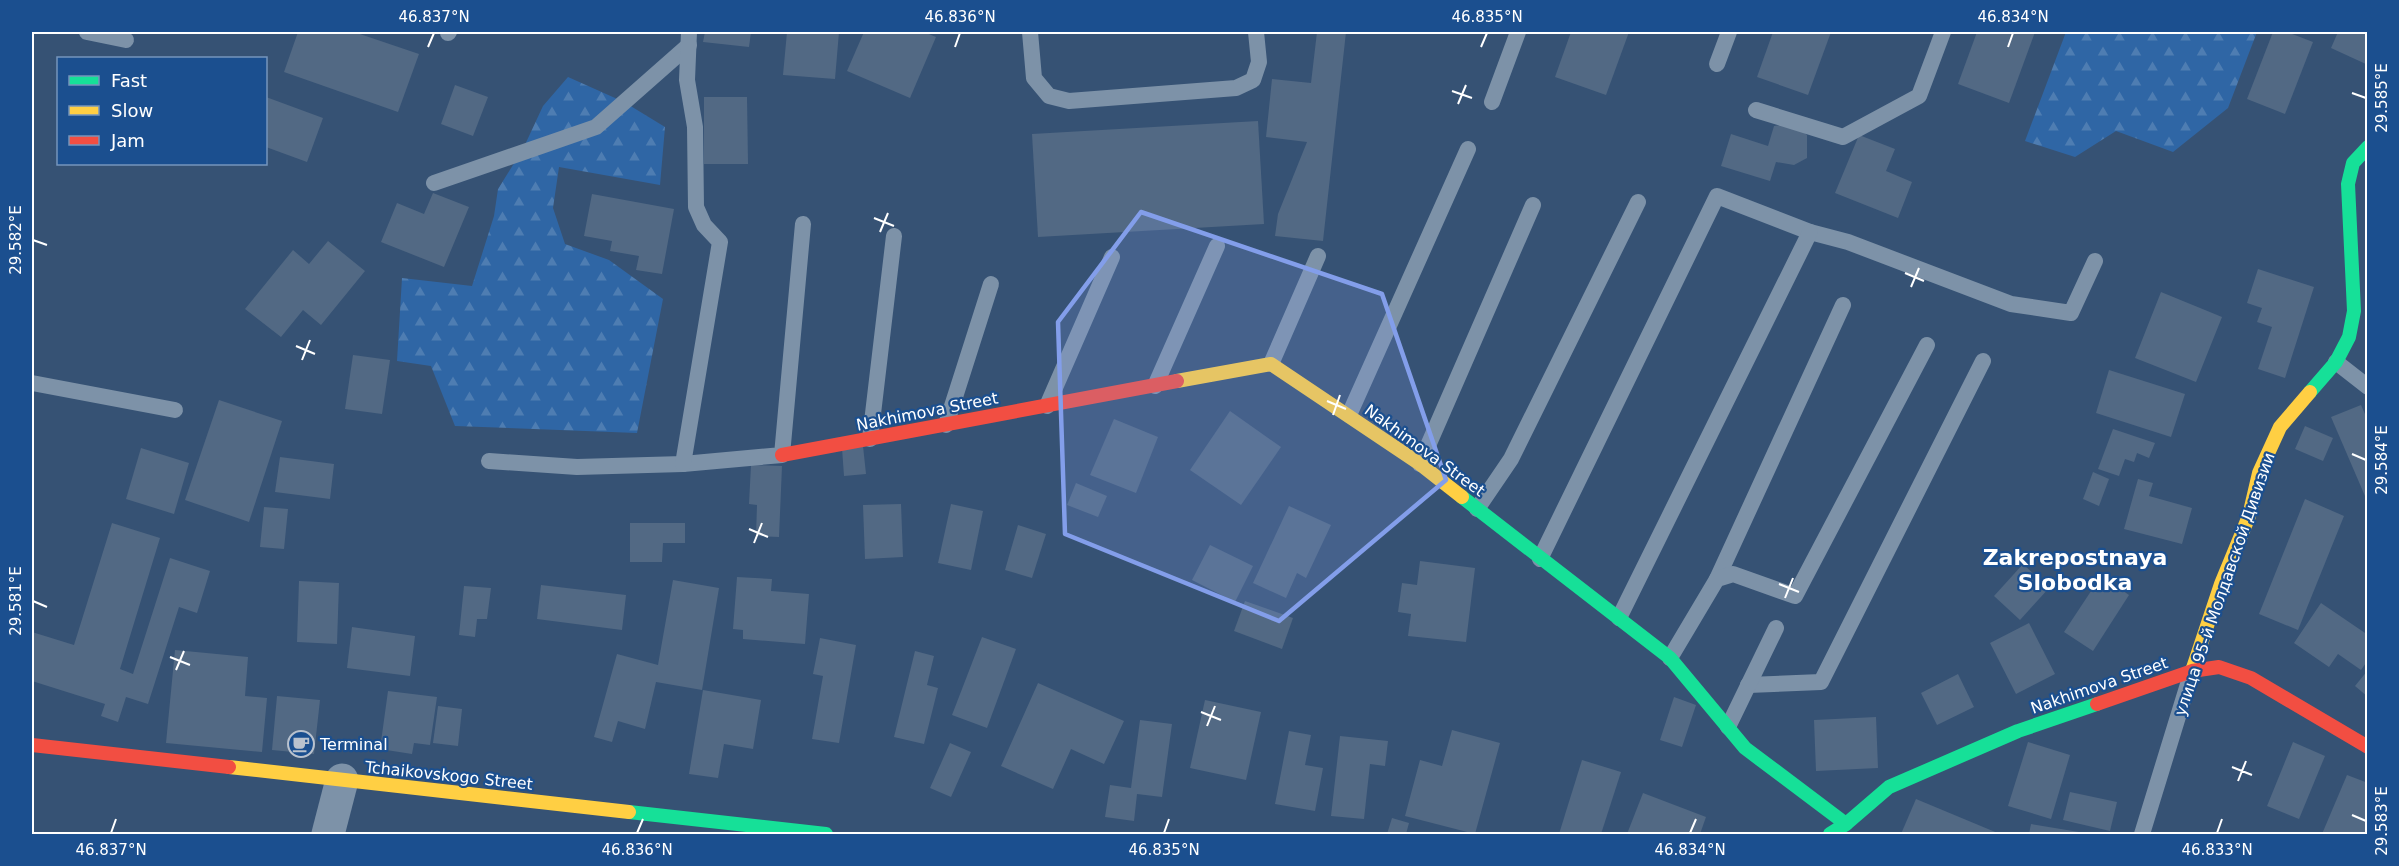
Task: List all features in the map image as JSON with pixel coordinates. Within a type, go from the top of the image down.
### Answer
[{"type":"street","name":"улица 95-й Молдавской Дивизии","points":[[2192,670],[2221,584],[2249,516],[2259,473],[2280,427],[2336,362],[2349,337],[2354,311],[2348,184],[2350,169],[2357,155],[2367,147]]},
{"type":"street","name":"Nakhimova Street","points":[[782,455],[1271,364],[1420,464],[1540,560],[1670,658],[1745,747],[1846,824]]},
{"type":"street","name":"Nakhimova Street","points":[[1830,834],[1846,824],[1889,787],[1900,782],[2018,731],[2192,670],[2219,667],[2251,678],[2367,747]]},
{"type":"street","name":"Tchaikovskogo Street","points":[[32,745],[826,834]]},
{"type":"street","points":[[327,834],[342,780]]},
{"type":"lane","points":[[87,32],[126,40]]},
{"type":"lane","points":[[1030,32],[1034,78],[1049,96],[1069,101],[1236,88],[1253,80],[1259,62],[1256,32]]},
{"type":"lane","points":[[1492,102],[1518,32]]},
{"type":"lane","points":[[1717,64],[1728,32]]},
{"type":"lane","points":[[1756,110],[1843,137],[1919,96],[1943,32]]},
{"type":"lane","points":[[434,183],[596,128],[689,38]]},
{"type":"lane","points":[[683,464],[720,242],[704,225],[696,207],[695,127],[687,80],[689,38]]},
{"type":"lane","points":[[1349,415],[1468,149]]},
{"type":"lane","points":[[1540,560],[1717,196],[1810,232],[1848,242],[2011,304],[2071,313],[2095,261]]},
{"type":"lane","points":[[1477,509],[1511,459],[1638,202]]},
{"type":"lane","points":[[1420,464],[1533,205]]},
{"type":"lane","points":[[489,461],[577,468],[683,464],[782,455],[803,224]]},
{"type":"lane","points":[[1619,618],[1810,232]]},
{"type":"lane","points":[[870,439],[894,236]]},
{"type":"lane","points":[[1155,386],[1217,246]]},
{"type":"lane","points":[[1271,364],[1318,256]]},
{"type":"lane","points":[[1047,406],[1112,257]]},
{"type":"lane","points":[[946,425],[991,284]]},
{"type":"lane","points":[[1670,658],[1717,579],[1843,305]]},
{"type":"lane","points":[[1717,579],[1733,574],[1795,596],[1927,345]]},
{"type":"lane","points":[[1748,686],[1821,682],[1983,361]]},
{"type":"lane","points":[[2336,362],[2367,387]]},
{"type":"lane","points":[[32,383],[174,410]]},
{"type":"lane","points":[[1728,727],[1776,628]]},
{"type":"lane","name":"улица 95-й Молдавской Дивизии","points":[[2142,834],[2192,670]]},
{"type":"highlighted area","points":[[1141,212],[1382,294],[1446,480],[1279,621],[1065,534],[1058,322]]},
{"type":"green space","points":[[2066,32],[2257,32],[2228,108],[2173,152],[2116,131],[2075,157],[2025,141]]},
{"type":"green space","points":[[568,77],[624,102],[665,127],[660,185],[559,167],[553,208],[565,244],[609,260],[663,299],[637,433],[455,426],[431,366],[397,361],[402,278],[472,286],[494,216],[498,189],[523,149],[543,106]]},
{"type":"building","points":[[298,32],[354,32],[419,54],[398,112],[284,72]]},
{"type":"building","points":[[705,32],[751,32],[749,47],[703,42]]},
{"type":"building","points":[[787,32],[839,32],[835,79],[783,75]]},
{"type":"building","points":[[864,32],[924,32],[936,37],[910,98],[847,71]]},
{"type":"building","points":[[1317,32],[1346,32],[1323,241],[1275,236],[1278,214],[1307,142],[1266,137],[1272,79],[1311,83]]},
{"type":"building","points":[[1571,32],[1629,32],[1606,95],[1555,77]]},
{"type":"building","points":[[1773,32],[1831,32],[1808,95],[1757,77]]},
{"type":"building","points":[[1977,32],[2035,32],[2009,103],[1958,84]]},
{"type":"building","points":[[2273,32],[2287,32],[2313,42],[2285,114],[2247,99]]},
{"type":"building","points":[[2338,32],[2368,32],[2368,65],[2331,48]]},
{"type":"building","points":[[455,85],[488,97],[473,136],[441,124]]},
{"type":"building","points":[[267,97],[323,118],[307,162],[267,147]]},
{"type":"building","points":[[704,97],[747,97],[748,164],[704,164]]},
{"type":"building","points":[[1258,121],[1264,224],[1038,237],[1032,134]]},
{"type":"building","points":[[1792,123],[1807,135],[1807,158],[1794,165],[1776,162],[1770,181],[1721,166],[1731,134],[1768,146],[1774,126]]},
{"type":"building","points":[[1859,135],[1895,149],[1886,171],[1912,182],[1898,218],[1835,193]]},
{"type":"building","points":[[433,193],[469,207],[444,267],[381,242],[397,203],[424,214]]},
{"type":"building","points":[[592,194],[674,209],[662,274],[636,270],[639,256],[610,251],[612,241],[584,236]]},
{"type":"building","points":[[328,241],[365,271],[321,325],[303,310],[281,337],[245,309],[293,250],[309,264]]},
{"type":"building","points":[[2258,269],[2314,287],[2285,378],[2258,369],[2272,327],[2257,322],[2262,308],[2247,303]]},
{"type":"building","points":[[2161,292],[2222,317],[2196,382],[2135,358]]},
{"type":"building","points":[[353,355],[390,360],[382,414],[345,409]]},
{"type":"building","points":[[2109,370],[2185,394],[2171,437],[2096,413]]},
{"type":"building","points":[[219,400],[282,421],[249,522],[185,500]]},
{"type":"building","points":[[2361,405],[2368,421],[2368,503],[2331,417]]},
{"type":"building","points":[[1230,411],[1281,447],[1241,505],[1190,470]]},
{"type":"building","points":[[1114,419],[1158,437],[1136,493],[1090,475]]},
{"type":"building","points":[[2305,426],[2333,438],[2323,461],[2295,449]]},
{"type":"building","points":[[2113,429],[2155,443],[2149,458],[2137,453],[2134,462],[2125,459],[2119,476],[2098,469]]},
{"type":"building","points":[[863,446],[866,474],[844,476],[842,448]]},
{"type":"building","points":[[141,448],[189,463],[174,514],[126,499]]},
{"type":"building","points":[[280,457],[334,464],[330,499],[275,492]]},
{"type":"building","points":[[751,465],[782,466],[779,537],[756,536],[757,505],[749,504]]},
{"type":"building","points":[[2093,472],[2109,479],[2099,506],[2083,499]]},
{"type":"building","points":[[2138,479],[2153,483],[2149,496],[2192,508],[2182,544],[2124,529]]},
{"type":"building","points":[[1076,483],[1107,496],[1098,517],[1067,505]]},
{"type":"building","points":[[2305,499],[2344,516],[2298,630],[2259,614]]},
{"type":"building","points":[[901,504],[903,557],[865,559],[863,505]]},
{"type":"building","points":[[951,504],[983,511],[971,570],[938,563]]},
{"type":"building","points":[[1289,506],[1331,525],[1306,578],[1297,573],[1286,598],[1253,583]]},
{"type":"building","points":[[264,507],[288,509],[284,549],[260,547]]},
{"type":"building","points":[[112,523],[160,538],[120,669],[133,674],[170,558],[210,571],[197,613],[179,607],[148,704],[126,697],[118,722],[101,716],[105,704],[32,681],[32,632],[74,645]]},
{"type":"building","points":[[630,523],[685,523],[685,543],[663,543],[662,562],[630,562]]},
{"type":"building","points":[[1018,525],[1046,534],[1032,578],[1005,570]]},
{"type":"building","points":[[1210,545],[1253,566],[1235,602],[1192,580]]},
{"type":"building","points":[[1420,561],[1475,568],[1466,642],[1408,636],[1411,614],[1398,612],[1402,583],[1417,585]]},
{"type":"building","points":[[2023,564],[2049,588],[2020,620],[1994,596]]},
{"type":"building","points":[[2101,576],[2129,595],[2093,651],[2064,632]]},
{"type":"building","points":[[737,577],[772,579],[771,591],[809,594],[805,644],[743,639],[743,630],[733,629]]},
{"type":"building","points":[[673,580],[719,588],[702,690],[656,682],[645,729],[618,721],[612,742],[594,737],[617,654],[658,665]]},
{"type":"building","points":[[299,581],[339,583],[337,644],[297,642]]},
{"type":"building","points":[[541,585],[626,595],[622,630],[537,619]]},
{"type":"building","points":[[464,586],[491,588],[487,619],[477,619],[475,637],[459,635]]},
{"type":"building","points":[[1245,601],[1293,618],[1282,649],[1234,631]]},
{"type":"building","points":[[2321,603],[2368,635],[2368,660],[2361,670],[2338,654],[2329,667],[2294,643]]},
{"type":"building","points":[[2029,623],[2055,674],[2016,694],[1990,643]]},
{"type":"building","points":[[352,627],[415,636],[410,676],[347,668]]},
{"type":"building","points":[[982,637],[1016,649],[987,728],[952,715]]},
{"type":"building","points":[[820,638],[856,645],[839,743],[812,739],[823,676],[813,674]]},
{"type":"building","points":[[175,650],[248,657],[245,696],[267,698],[262,752],[166,743]]},
{"type":"building","points":[[915,651],[934,656],[927,685],[938,688],[924,744],[894,737]]},
{"type":"building","points":[[2368,670],[2368,697],[2355,686]]},
{"type":"building","points":[[1958,674],[1974,707],[1937,725],[1921,693]]},
{"type":"building","points":[[1038,683],[1124,721],[1104,764],[1071,749],[1053,789],[1001,766]]},
{"type":"building","points":[[703,690],[761,700],[753,749],[724,744],[718,778],[689,774]]},
{"type":"building","points":[[388,691],[437,697],[430,745],[414,743],[412,754],[380,749]]},
{"type":"building","points":[[277,696],[320,700],[314,754],[272,750]]},
{"type":"building","points":[[1674,697],[1696,705],[1682,747],[1660,740]]},
{"type":"building","points":[[1205,700],[1261,712],[1246,780],[1190,768]]},
{"type":"building","points":[[438,706],[462,709],[458,746],[433,743]]},
{"type":"building","points":[[1876,717],[1878,768],[1816,771],[1814,720]]},
{"type":"building","points":[[1140,720],[1172,724],[1162,797],[1137,794],[1134,821],[1105,817],[1110,785],[1131,788]]},
{"type":"building","points":[[1452,730],[1500,743],[1475,834],[1405,816],[1420,760],[1442,766]]},
{"type":"building","points":[[1289,731],[1311,735],[1305,765],[1323,768],[1315,811],[1275,804]]},
{"type":"building","points":[[1340,736],[1388,741],[1385,766],[1370,764],[1364,819],[1331,816]]},
{"type":"building","points":[[2028,742],[2070,755],[2051,819],[2008,806]]},
{"type":"building","points":[[2293,742],[2325,756],[2299,819],[2267,806]]},
{"type":"building","points":[[950,743],[971,752],[951,797],[930,788]]},
{"type":"building","points":[[1582,760],[1621,772],[1601,834],[1559,834]]},
{"type":"building","points":[[2347,775],[2368,783],[2368,834],[2322,834]]},
{"type":"building","points":[[2070,792],[2117,802],[2110,831],[2063,820]]},
{"type":"building","points":[[1643,793],[1706,817],[1700,834],[1627,834]]},
{"type":"building","points":[[1916,799],[2000,834],[1901,834]]},
{"type":"building","points":[[1392,818],[1409,823],[1406,834],[1387,834]]},
{"type":"building","points":[[2031,824],[2085,833],[2029,834]]},
{"type":"traffic: fast","points":[[2310,392],[2336,362],[2349,337],[2354,311],[2348,184],[2353,163],[2368,147]]},
{"type":"traffic: fast","points":[[1462,497],[1670,658],[1745,748],[1846,824]]},
{"type":"traffic: fast","points":[[1830,834],[1846,824],[1889,787],[2018,731],[2097,704]]},
{"type":"traffic: fast","points":[[629,812],[826,834]]},
{"type":"traffic: slow","points":[[1177,381],[1271,364],[1420,464],[1462,497]]},
{"type":"traffic: slow","points":[[2192,671],[2221,584],[2249,516],[2259,473],[2280,427],[2310,392]]},
{"type":"traffic: slow","points":[[229,767],[629,812]]},
{"type":"traffic: jam","points":[[782,455],[1177,381]]},
{"type":"traffic: jam","points":[[2097,704],[2192,671],[2219,667],[2251,678],[2368,747]]},
{"type":"traffic: jam","points":[[32,745],[229,767]]},
{"type":"place","name":"Terminal","points":[[301,744]]},
{"type":"district","name":"Zakrepostnaya Slobodka","points":[[2075,570]]}]
